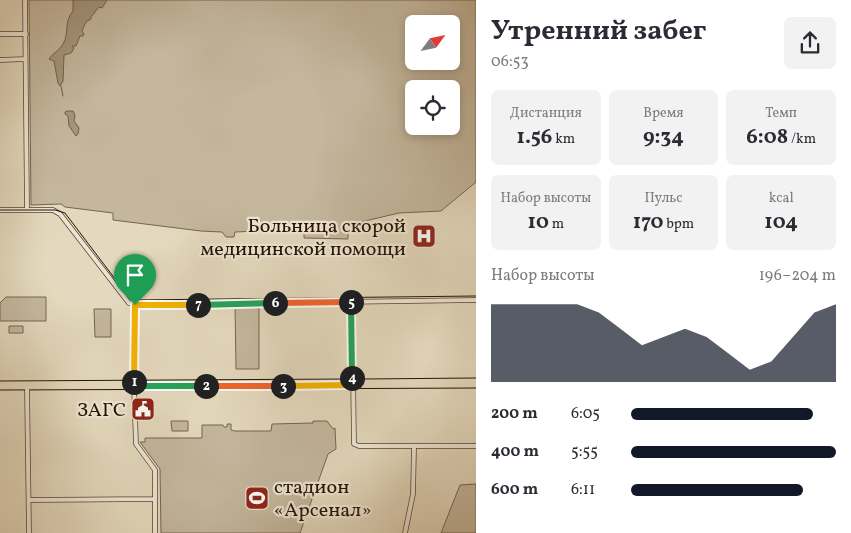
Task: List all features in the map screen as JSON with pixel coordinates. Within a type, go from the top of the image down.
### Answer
[{"type":"main road","points":[[0,385],[476,381]]},
{"type":"main road","points":[[352,383],[476,385]]},
{"type":"street","points":[[25,0],[27,210]]},
{"type":"street","points":[[0,34],[26,34]]},
{"type":"street","points":[[0,60],[25,59]]},
{"type":"street","points":[[0,210],[53,210],[63,216],[129,303],[135,305],[476,300]]},
{"type":"street","points":[[352,302],[354,444],[359,446],[414,447],[476,446]]},
{"type":"street","points":[[135,305],[134,385],[136,444],[155,470],[156,533]]},
{"type":"street","points":[[27,385],[29,533]]},
{"type":"street","points":[[406,533],[413,494],[414,447]]},
{"type":"street","points":[[29,500],[154,498]]},
{"type":"shaded area","points":[[29,0],[476,0],[476,182],[441,211],[399,213],[348,225],[348,239],[304,238],[304,229],[235,232],[234,237],[226,237],[222,232],[113,220],[113,213],[65,207],[61,204],[31,205]]},
{"type":"shaded area","points":[[73,0],[107,0],[102,8],[99,7],[91,19],[86,22],[82,31],[84,34],[80,36],[76,46],[72,46],[74,48],[71,53],[64,55],[63,81],[60,86],[54,61],[49,59],[65,40],[68,20],[73,11]]},
{"type":"shaded area","points":[[67,111],[73,111],[75,115],[74,121],[79,128],[76,136],[69,126],[68,116],[65,114]]},
{"type":"shaded area","points":[[6,297],[46,297],[46,321],[0,321],[0,303]]},
{"type":"shaded area","points":[[235,305],[259,305],[259,369],[236,369]]},
{"type":"shaded area","points":[[94,309],[111,309],[111,337],[95,337]]},
{"type":"shaded area","points":[[9,326],[23,326],[23,333],[9,333]]},
{"type":"shaded area","points":[[171,421],[188,421],[188,431],[172,431]]},
{"type":"shaded area","points":[[313,421],[327,421],[333,429],[335,428],[336,449],[328,454],[300,533],[161,533],[160,469],[140,442],[145,442],[145,438],[202,438],[202,425],[223,425],[227,427],[227,424],[231,424],[231,430],[235,431],[271,431],[272,424],[313,423]]},
{"type":"shaded area","points":[[476,484],[476,533],[441,533],[460,485]]},
{"type":"waterway","points":[[61,86],[63,96]]},
{"type":"tram line","points":[[0,210],[55,210],[65,213],[128,296],[135,300],[476,296]]},
{"type":"place","name":"Больница скорой медицинской помощи","points":[[424,236]]},
{"type":"place","name":"ЗАГС","points":[[143,409]]},
{"type":"place","name":"стадион «Арсенал»","points":[[257,498]]},
{"type":"route","points":[[352,302],[352,385],[134,386],[135,305],[352,302]]}]
